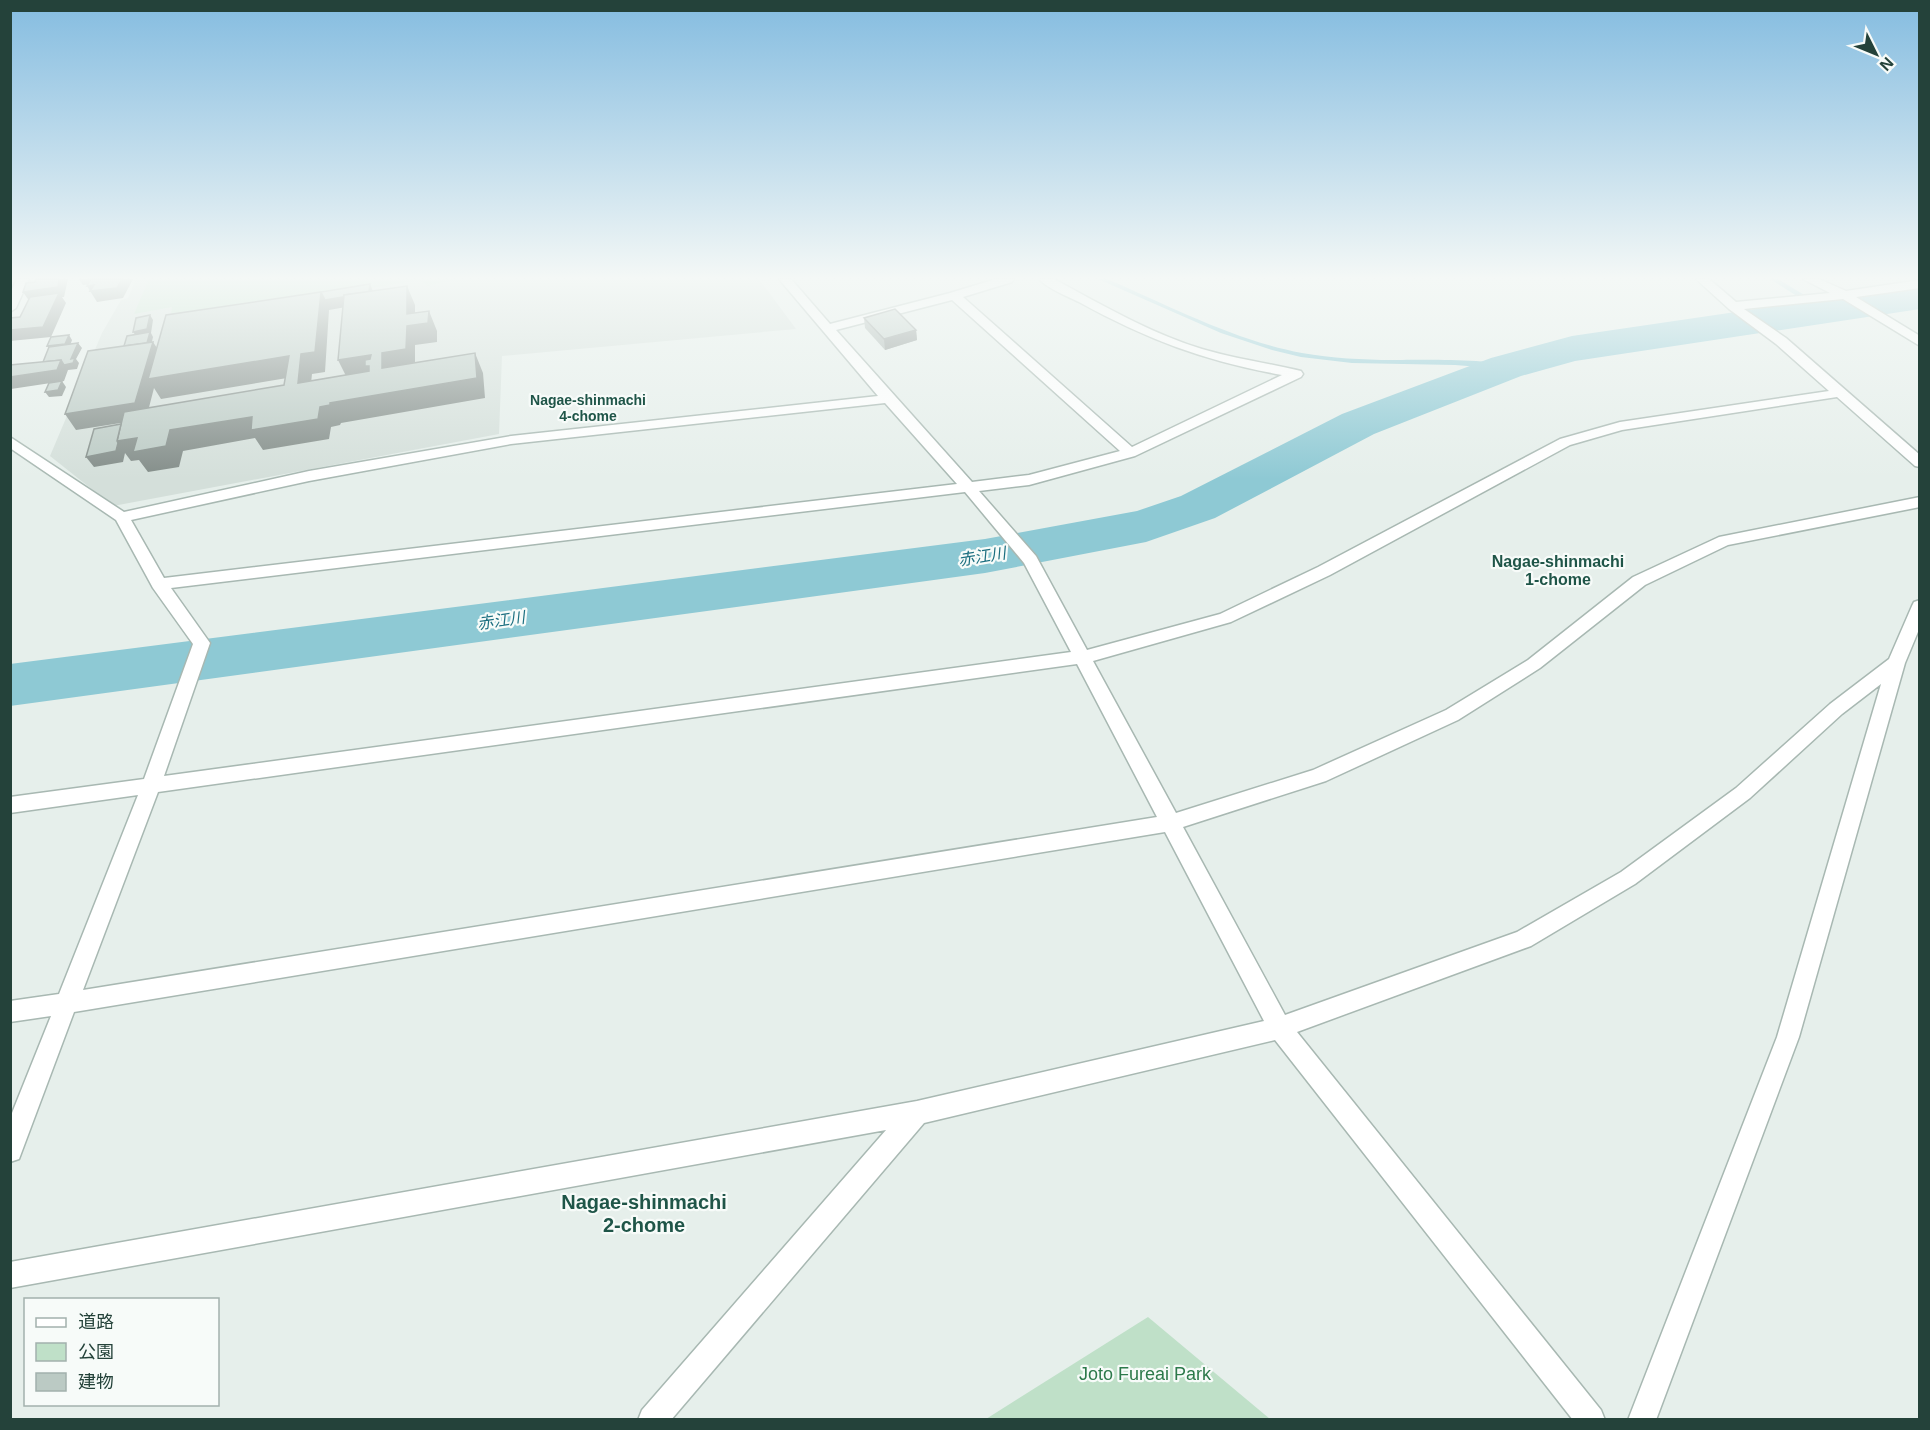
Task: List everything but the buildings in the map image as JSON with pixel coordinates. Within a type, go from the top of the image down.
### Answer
[{"type":"street","points":[[844,346],[1030,560],[1280,1028],[1591,1419]]},
{"type":"street","points":[[1010,346],[1130,453]]},
{"type":"street","points":[[159,584],[1029,480],[1130,453],[1296,374],[1235,362],[1181,346]]},
{"type":"street","points":[[1786,346],[1920,463]]},
{"type":"street","points":[[10,804],[1083,657],[1225,618],[1324,571],[1565,442],[1620,426],[1840,393]]},
{"type":"street","points":[[122,517],[309,476],[511,440],[888,399]]},
{"type":"street","points":[[10,441],[122,517],[159,584],[202,643],[151,785],[10,1150]]},
{"type":"street","points":[[10,1012],[1171,823],[1319,776],[1452,715],[1534,664],[1639,581],[1724,541],[1920,502]]},
{"type":"street","points":[[1642,1419],[1788,1037],[1896,663],[1920,606]]},
{"type":"street","points":[[10,1275],[917,1113],[1280,1028],[1524,939],[1628,878],[1743,793],[1836,709],[1896,663]]},
{"type":"street","points":[[652,1419],[917,1113]]},
{"type":"shaded area","points":[[97,346],[614,346],[502,356],[499,434],[113,506],[50,456]]},
{"type":"green space","name":"Joto Fureai Park","points":[[1148,1317],[1270,1419],[986,1419]]},
{"type":"waterway","points":[[1264,346],[1326,359],[1480,364],[1506,367]]},
{"type":"waterway","name":"赤江川","points":[[10,685],[985,556],[1146,526],[1198,507],[1358,424],[1506,367],[1572,349],[1594,346]]},
{"type":"district","name":"Nagae-shinmachi 4-chome","points":[[588,408]]},
{"type":"district","name":"Nagae-shinmachi 1-chome","points":[[1558,570]]},
{"type":"district","name":"Nagae-shinmachi 2-chome","points":[[644,1214]]}]
